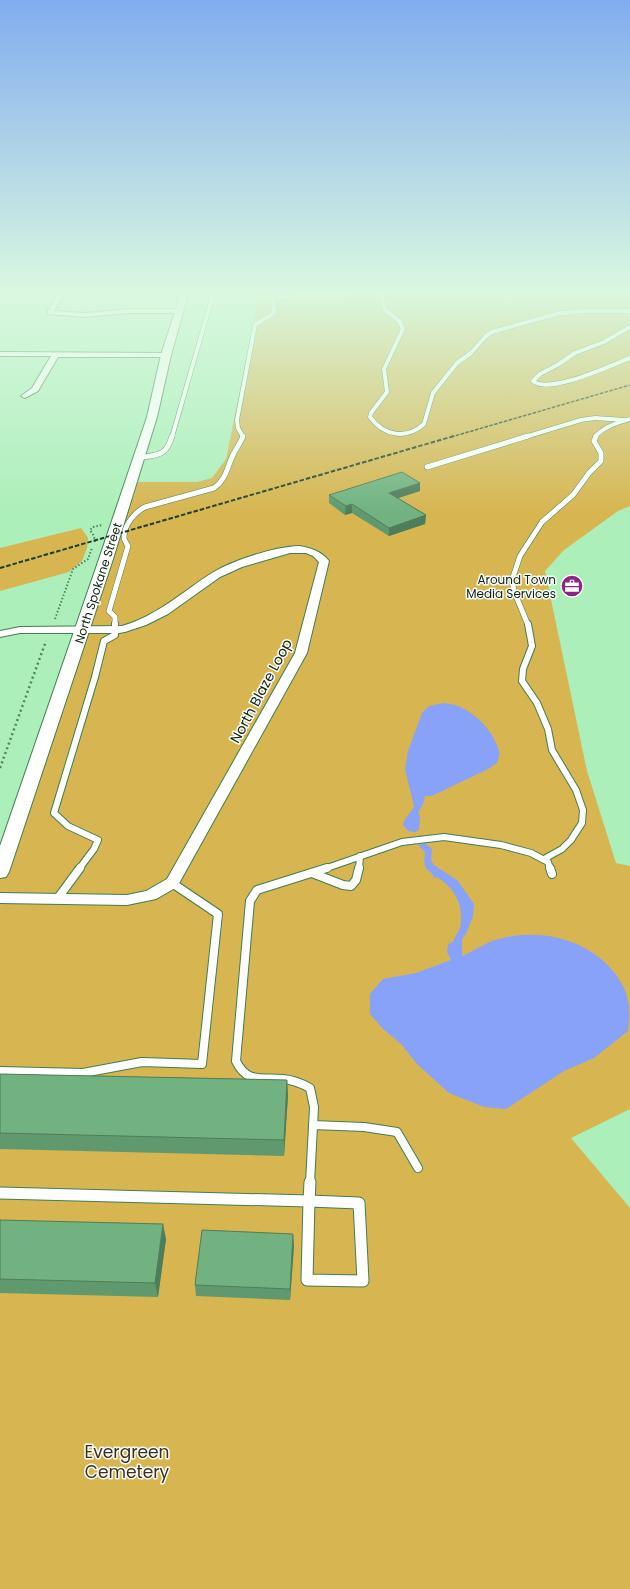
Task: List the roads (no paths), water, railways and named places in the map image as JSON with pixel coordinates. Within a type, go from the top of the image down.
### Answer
[{"type":"street","points":[[25,396],[35,389],[49,365]]},
{"type":"street","name":"North Spokane Street","points":[[0,872],[83,630],[139,458],[152,417],[164,365]]},
{"type":"street","name":"North Blaze Loop","points":[[0,634],[20,630],[115,630],[129,628],[146,621],[169,608],[229,568],[282,550],[302,549],[316,553],[324,561],[301,653],[172,883],[158,892],[144,898],[127,900],[0,898]]},
{"type":"lane","points":[[139,458],[162,453],[169,448],[193,365]]},
{"type":"lane","points":[[58,898],[94,849],[98,840],[66,825],[58,819],[54,813],[95,677],[104,640],[115,635],[115,617],[109,611],[128,546],[124,538],[127,525],[129,520],[142,508],[214,488],[226,478],[234,452],[243,436],[238,428],[237,420],[247,365]]},
{"type":"lane","points":[[385,365],[384,368],[388,388],[387,392],[371,413],[370,417],[379,426],[389,432],[399,435],[409,433],[420,428],[424,424],[433,393],[455,365]]},
{"type":"lane","points":[[558,365],[540,374],[534,378],[533,381],[538,385],[546,386],[561,384],[611,365]]},
{"type":"lane","points":[[427,467],[582,420],[601,418],[628,419]]},
{"type":"lane","points":[[544,859],[562,849],[571,840],[582,823],[583,810],[576,790],[552,750],[548,729],[537,703],[522,681],[523,669],[532,646],[527,621],[512,586],[513,572],[520,556],[542,522],[573,495],[589,473],[601,461],[600,454],[594,441],[596,435],[628,419]]},
{"type":"lane","points":[[0,1194],[309,1202],[359,1203],[363,1281],[307,1280],[309,1202],[314,1107],[310,1088],[290,1080],[247,1077],[239,1070],[236,1061],[250,901],[257,890],[402,842],[444,837],[471,840],[520,850],[548,862],[552,874]]},
{"type":"lane","points":[[312,873],[343,885],[351,886],[357,879],[360,856]]},
{"type":"lane","points":[[0,1071],[83,1073],[142,1062],[202,1064],[218,914],[172,883]]},
{"type":"lane","points":[[313,1125],[364,1127],[397,1132],[418,1168]]},
{"type":"water","points":[[443,703],[456,705],[465,709],[478,718],[489,730],[497,744],[499,752],[497,763],[488,769],[432,796],[425,796],[418,813],[420,816],[419,830],[415,832],[408,831],[403,825],[405,819],[414,806],[405,769],[408,751],[422,713],[429,706]]},
{"type":"water","points":[[425,843],[432,849],[431,860],[434,865],[458,881],[474,904],[473,916],[466,934],[462,939],[462,956],[492,941],[510,936],[549,936],[567,940],[600,958],[613,972],[626,993],[629,1009],[628,1031],[594,1058],[564,1071],[506,1109],[484,1107],[449,1093],[417,1064],[401,1044],[383,1029],[370,1014],[370,994],[383,979],[416,973],[451,960],[447,952],[448,944],[453,942],[460,928],[460,906],[454,892],[443,881],[437,877],[434,878],[432,873],[426,868],[424,862],[425,852],[418,845]]},
{"type":"railway","points":[[451,437],[630,385]]},
{"type":"railway","points":[[0,568],[454,436]]},
{"type":"place","name":"Around Town Media Services","points":[[572,586]]},
{"type":"park label","name":"Evergreen Cemetery","points":[[127,1462]]}]
